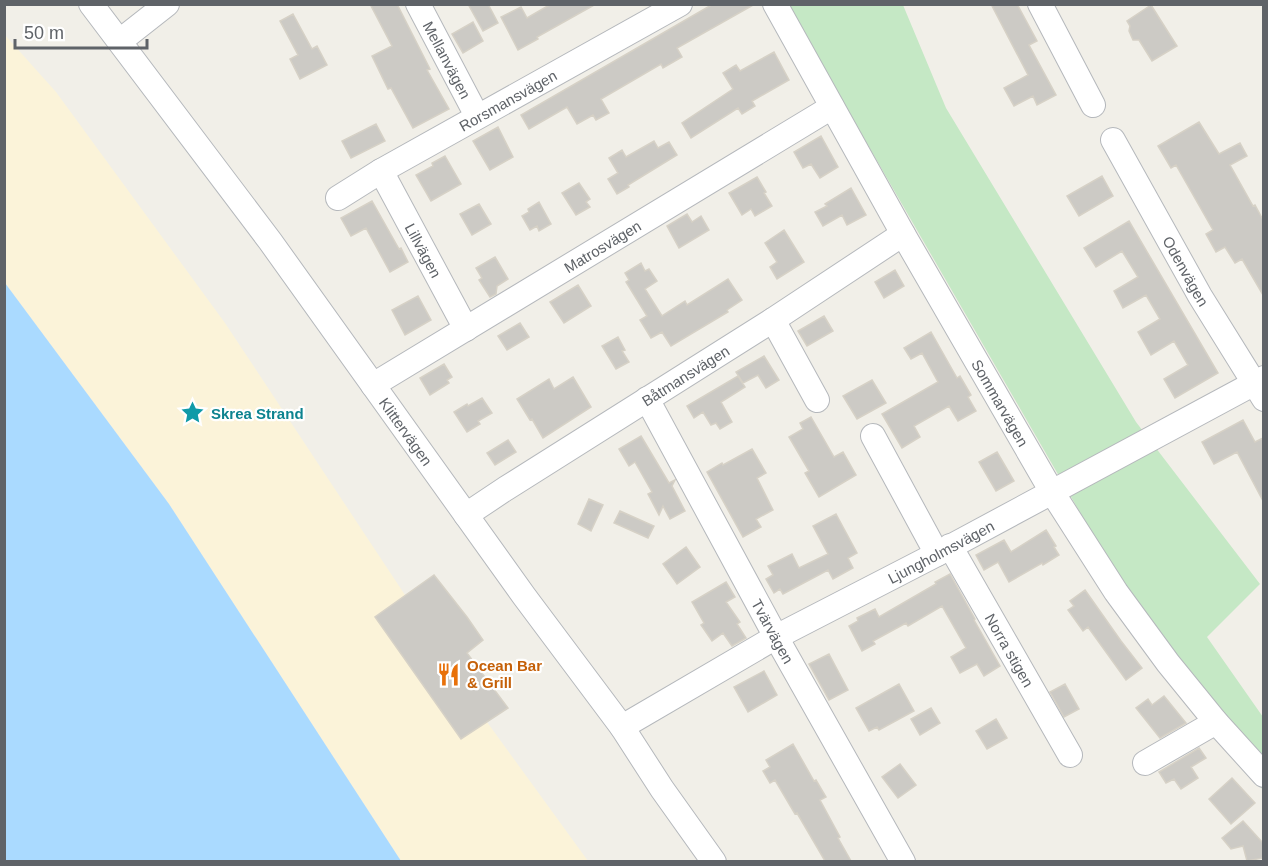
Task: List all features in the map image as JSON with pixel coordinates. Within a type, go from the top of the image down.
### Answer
[{"type":"street","name":"Klittervägen","points":[[91,4],[270,241],[466,515],[622,727],[662,789],[714,861]]},
{"type":"street","points":[[120,42],[167,4]]},
{"type":"street","name":"Mellanvägen","points":[[418,4],[477,117]]},
{"type":"street","name":"Rorsmansvägen","points":[[338,198],[381,171],[680,4]]},
{"type":"street","name":"Sommarvägen","points":[[775,4],[903,234],[1052,492],[1116,592],[1168,663],[1263,775]]},
{"type":"street","points":[[1041,4],[1093,105]]},
{"type":"street","name":"Matrosvägen","points":[[373,385],[832,107]]},
{"type":"street","name":"Odenvägen","points":[[1113,140],[1200,297],[1260,387]]},
{"type":"street","name":"Lillvägen","points":[[381,171],[466,329]]},
{"type":"street","name":"Båtmansvägen","points":[[466,515],[773,320],[903,234]]},
{"type":"street","points":[[773,320],[817,400]]},
{"type":"street","name":"Ljungholmsvägen","points":[[622,727],[776,637],[1052,492],[1260,387]]},
{"type":"street","name":"Tvärvägen","points":[[647,399],[776,637],[903,861]]},
{"type":"street","name":"Norra stigen","points":[[873,436],[1071,755]]},
{"type":"street","points":[[1145,763],[1216,722]]},
{"type":"green space","points":[[787,5],[903,5],[946,108],[1136,422],[1260,584],[1207,637],[1263,717],[1263,790],[1162,669],[1078,509]]},
{"type":"sand","name":"Skrea Strand","points":[[4,34],[56,92],[225,323],[405,595],[375,617],[461,739],[487,722],[588,861],[401,861],[169,504],[5,283]]},
{"type":"water","points":[[5,283],[169,504],[401,861],[5,861]]},
{"type":"building","points":[[370,4],[397,4],[430,69],[427,70],[449,109],[413,128],[391,88],[388,89],[372,56],[392,46]]},
{"type":"building","points":[[468,4],[488,4],[498,23],[483,31]]},
{"type":"building","points":[[551,4],[596,4],[518,50],[501,17],[521,7],[527,18]]},
{"type":"building","points":[[713,4],[755,4],[677,48],[682,57],[663,68],[661,64],[601,99],[609,113],[596,120],[593,115],[577,124],[567,107],[529,129],[521,115]]},
{"type":"building","points":[[991,4],[1017,4],[1037,41],[1029,45],[1056,95],[1037,105],[1033,96],[1014,106],[1004,88],[1028,75]]},
{"type":"building","points":[[1151,5],[1177,46],[1152,61],[1139,40],[1133,40],[1127,21]]},
{"type":"building","points":[[293,14],[312,49],[317,46],[327,65],[300,79],[290,59],[298,55],[280,21]]},
{"type":"building","points":[[473,22],[483,41],[463,53],[452,34]]},
{"type":"building","points":[[774,52],[789,80],[752,101],[755,106],[742,114],[738,108],[691,138],[682,123],[733,89],[723,73],[736,65],[740,71]]},
{"type":"building","points":[[1199,122],[1219,154],[1240,143],[1247,156],[1230,165],[1263,220],[1263,295],[1242,259],[1235,263],[1225,247],[1216,252],[1206,234],[1213,230],[1176,165],[1171,168],[1158,146]]},
{"type":"building","points":[[376,124],[385,141],[351,158],[342,141]]},
{"type":"building","points":[[498,127],[513,157],[490,170],[473,141]]},
{"type":"building","points":[[821,136],[838,167],[820,178],[811,164],[803,168],[794,152]]},
{"type":"building","points":[[654,141],[658,148],[669,142],[677,155],[617,194],[608,179],[618,173],[609,158],[622,150],[626,157]]},
{"type":"building","points":[[445,156],[461,184],[431,201],[416,175]]},
{"type":"building","points":[[1102,176],[1113,196],[1079,216],[1067,196]]},
{"type":"building","points":[[757,177],[772,206],[755,216],[751,209],[742,215],[729,193]]},
{"type":"building","points":[[579,183],[590,199],[586,202],[590,207],[576,215],[562,193]]},
{"type":"building","points":[[851,188],[866,215],[847,225],[842,215],[823,226],[815,212]]},
{"type":"building","points":[[372,201],[408,262],[390,272],[366,228],[351,236],[341,218]]},
{"type":"building","points":[[539,202],[551,224],[539,231],[537,226],[530,230],[522,216]]},
{"type":"building","points":[[479,204],[491,224],[472,235],[460,214]]},
{"type":"building","points":[[687,214],[692,222],[701,216],[709,230],[679,248],[667,226]]},
{"type":"building","points":[[1129,221],[1218,373],[1175,398],[1164,379],[1188,365],[1174,341],[1151,355],[1138,332],[1160,319],[1146,295],[1123,308],[1114,291],[1138,277],[1122,251],[1096,267],[1084,248]]},
{"type":"building","points":[[784,230],[804,262],[777,279],[770,267],[777,262],[765,243]]},
{"type":"building","points":[[495,257],[508,279],[497,286],[496,294],[490,297],[479,280],[482,278],[476,268]]},
{"type":"building","points":[[641,263],[645,271],[649,269],[657,281],[645,289],[662,316],[685,301],[687,305],[728,279],[742,300],[727,310],[728,312],[671,346],[662,332],[651,338],[640,320],[647,316],[626,282],[629,280],[625,273]]},
{"type":"building","points":[[895,270],[904,286],[884,298],[875,282]]},
{"type":"building","points":[[578,285],[591,306],[564,323],[550,302]]},
{"type":"building","points":[[418,296],[431,320],[405,335],[392,310]]},
{"type":"building","points":[[824,316],[833,331],[807,346],[798,331]]},
{"type":"building","points":[[520,323],[529,337],[507,350],[498,336]]},
{"type":"building","points":[[931,332],[957,378],[960,376],[971,395],[968,397],[976,411],[958,421],[949,406],[914,426],[920,437],[902,448],[882,414],[938,382],[922,353],[911,359],[904,348]]},
{"type":"building","points":[[618,337],[625,350],[622,351],[629,362],[616,369],[602,346]]},
{"type":"building","points":[[764,356],[779,380],[766,388],[758,375],[743,383],[736,372]]},
{"type":"building","points":[[444,364],[452,377],[447,380],[449,383],[430,395],[420,378]]},
{"type":"building","points":[[738,376],[745,387],[721,402],[732,422],[720,429],[716,423],[711,425],[703,412],[694,418],[687,406]]},
{"type":"building","points":[[573,377],[591,407],[543,438],[517,399],[549,379],[554,389]]},
{"type":"building","points":[[872,380],[886,403],[857,419],[843,396]]},
{"type":"building","points":[[482,398],[492,413],[478,421],[480,424],[467,432],[454,412]]},
{"type":"building","points":[[811,417],[834,457],[843,452],[856,475],[819,497],[805,473],[809,471],[789,437],[803,429],[800,423]]},
{"type":"building","points":[[1243,420],[1255,442],[1263,438],[1263,501],[1237,452],[1214,464],[1202,442]]},
{"type":"building","points":[[641,436],[669,483],[675,480],[672,486],[685,511],[670,519],[663,506],[659,515],[648,494],[652,492],[635,462],[629,466],[619,449]]},
{"type":"building","points":[[508,440],[516,452],[495,465],[487,453]]},
{"type":"building","points":[[752,449],[766,473],[757,478],[773,510],[756,519],[761,527],[743,537],[707,472]]},
{"type":"building","points":[[997,452],[1014,481],[996,491],[979,462]]},
{"type":"building","points":[[589,499],[603,505],[591,531],[578,524]]},
{"type":"building","points":[[620,511],[654,526],[648,538],[614,523]]},
{"type":"building","points":[[836,514],[857,553],[848,558],[853,568],[833,579],[828,570],[783,594],[780,589],[774,593],[766,579],[773,575],[768,566],[792,554],[799,568],[828,554],[813,526]]},
{"type":"building","points":[[1046,530],[1059,555],[1009,582],[998,562],[984,570],[976,555],[1004,540],[1011,552]]},
{"type":"building","points":[[686,547],[700,567],[677,584],[663,564]]},
{"type":"building","points":[[950,574],[1000,666],[984,676],[977,664],[960,673],[951,657],[966,648],[942,606],[908,626],[906,623],[873,641],[875,644],[862,651],[849,626],[858,621],[857,618],[875,609],[879,617]]},
{"type":"building","name":"Ocean Bar & Grill","points":[[434,575],[483,640],[467,653],[508,708],[461,739],[375,617]]},
{"type":"building","points":[[726,582],[735,597],[726,602],[740,622],[737,624],[746,638],[732,646],[723,633],[712,641],[701,625],[704,623],[692,602]]},
{"type":"building","points":[[1085,590],[1142,668],[1126,680],[1088,627],[1083,631],[1068,610],[1074,606],[1070,601]]},
{"type":"building","points":[[829,654],[848,690],[829,700],[809,664]]},
{"type":"building","points":[[764,671],[777,695],[748,712],[734,687]]},
{"type":"building","points":[[899,684],[914,711],[879,730],[877,727],[869,731],[856,708]]},
{"type":"building","points":[[1065,684],[1079,709],[1064,717],[1050,692]]},
{"type":"building","points":[[1164,696],[1186,723],[1160,738],[1136,708],[1148,699],[1152,705]]},
{"type":"building","points":[[931,708],[940,723],[920,735],[911,719]]},
{"type":"building","points":[[996,719],[1007,738],[987,749],[976,731]]},
{"type":"building","points":[[793,744],[826,797],[820,800],[851,861],[825,861],[775,780],[770,783],[763,771],[770,767],[766,760]]},
{"type":"building","points":[[1199,748],[1206,758],[1191,767],[1198,778],[1181,789],[1174,779],[1166,783],[1159,772]]},
{"type":"building","points":[[900,764],[916,785],[898,798],[882,777]]},
{"type":"building","points":[[1232,778],[1255,803],[1231,824],[1209,799]]},
{"type":"building","points":[[1243,821],[1263,843],[1263,858],[1247,861],[1243,846],[1231,849],[1222,838]]},
{"type":"place","name":"Skrea Strand","points":[[193,413]]},
{"type":"place","name":"Ocean Bar & Grill","points":[[449,674]]}]
